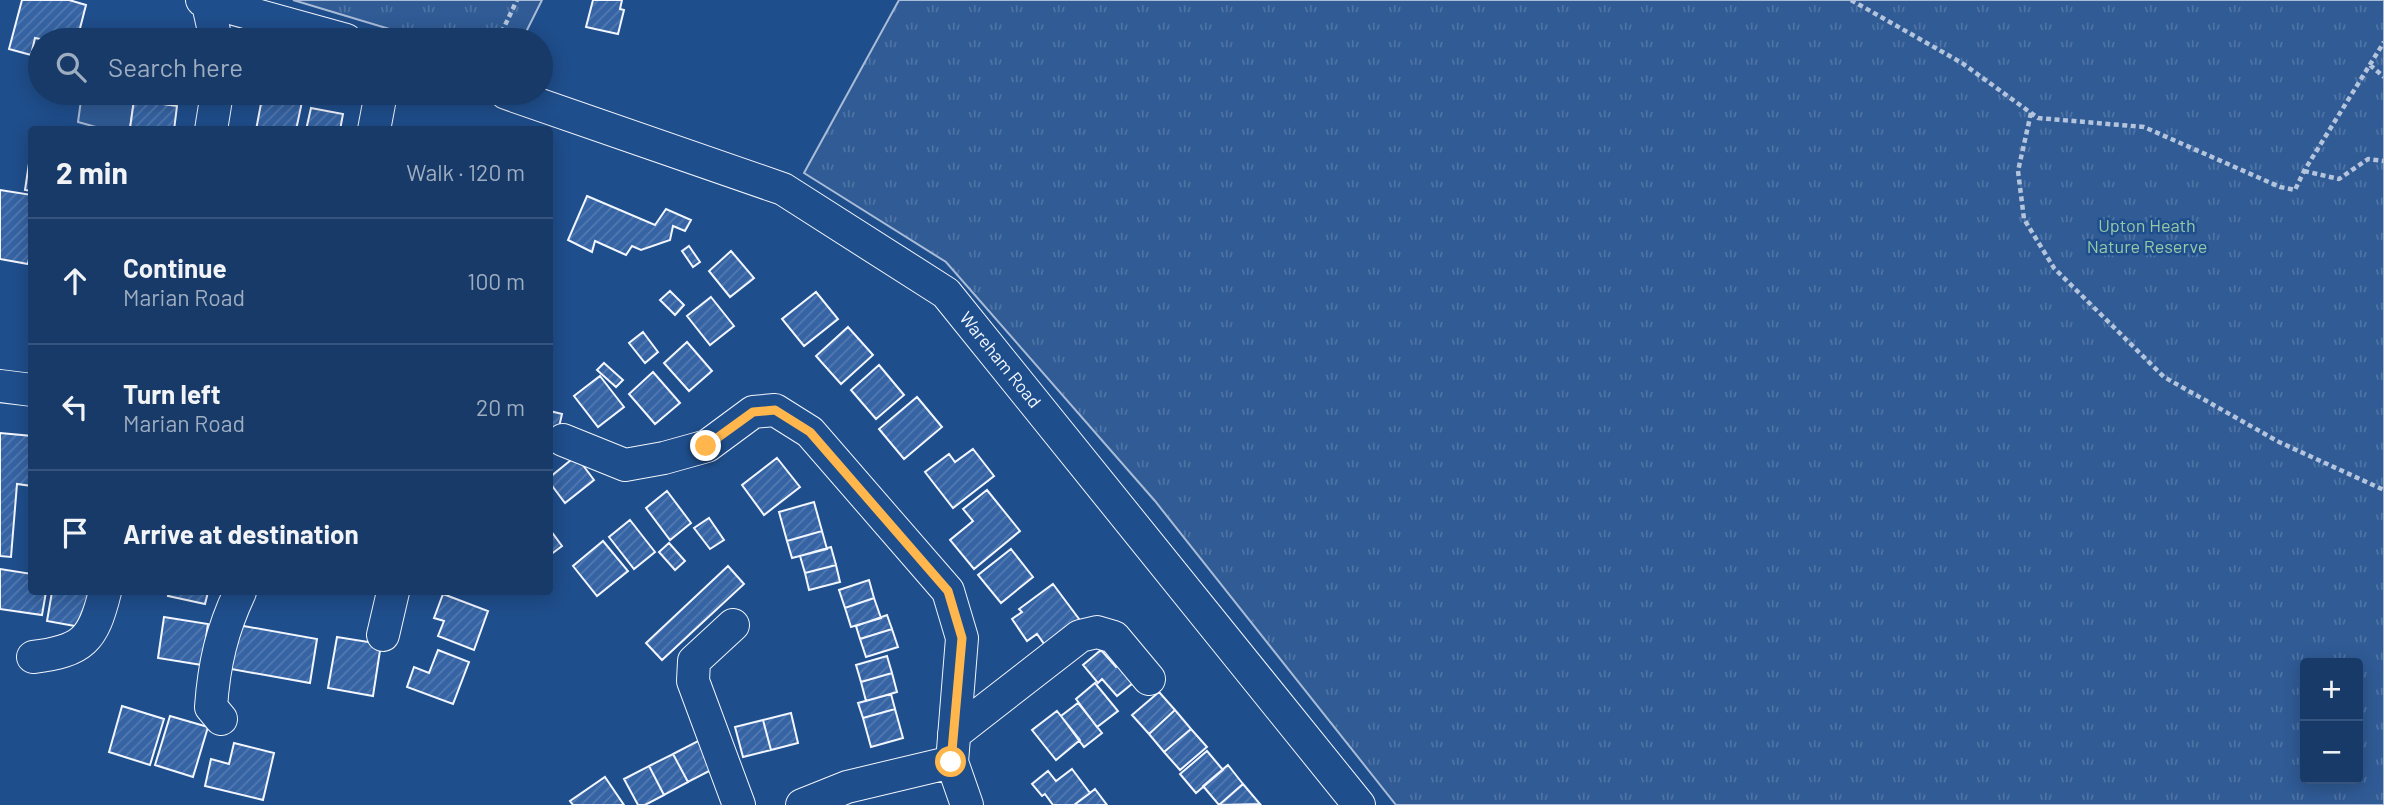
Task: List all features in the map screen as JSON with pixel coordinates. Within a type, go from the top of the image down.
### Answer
[{"type":"street","points":[[213,28],[206,0],[304,28]]},
{"type":"street","points":[[212,126],[215,105]]},
{"type":"street","points":[[375,126],[379,105]]},
{"type":"street","name":"Wareham Road","points":[[541,105],[783,189],[946,293],[1359,805]]},
{"type":"street","points":[[0,386],[28,390]]},
{"type":"street","points":[[563,440],[625,465],[706,446],[753,412],[775,410],[810,432],[948,591],[962,638],[953,748],[967,805]]},
{"type":"street","points":[[33,657],[58,654],[75,647],[89,636],[104,595]]},
{"type":"street","points":[[221,719],[211,707],[214,677],[222,632],[239,595]]},
{"type":"street","points":[[383,635],[386,595]]},
{"type":"street","points":[[733,625],[694,661],[693,681],[739,805]]},
{"type":"street","points":[[802,805],[953,748],[1080,636],[1097,632],[1114,637],[1149,679]]},
{"type":"path","points":[[504,28],[517,0]]},
{"type":"path","points":[[1851,0],[1962,63],[2038,118],[2144,127],[2280,187],[2295,190],[2384,42]]},
{"type":"path","points":[[2371,65],[2384,76]]},
{"type":"path","points":[[2031,113],[2018,171],[2024,219],[2054,268],[2164,377],[2279,442],[2384,490]]},
{"type":"path","points":[[2304,171],[2339,179],[2368,159],[2384,161]]},
{"type":"green space","points":[[293,0],[542,0],[528,28],[386,28]]},
{"type":"green space","name":"Upton Heath Nature Reserve","points":[[899,0],[2384,0],[2384,805],[1396,805],[1155,501],[946,262],[804,173]]},
{"type":"shaded area","points":[[80,105],[133,105],[130,126],[92,126],[78,122]]},
{"type":"building","points":[[22,0],[69,0],[86,5],[80,28],[28,28],[28,54],[9,49]]},
{"type":"building","points":[[593,0],[622,0],[620,9],[624,10],[618,34],[586,27]]},
{"type":"building","points":[[133,105],[177,106],[174,126],[130,126]]},
{"type":"building","points":[[261,105],[301,105],[297,126],[257,126]]},
{"type":"building","points":[[311,108],[343,114],[341,126],[307,126]]},
{"type":"building","points":[[28,170],[28,190],[25,190]]},
{"type":"building","points":[[0,190],[28,194],[28,264],[0,259]]},
{"type":"building","points":[[587,196],[655,225],[666,209],[691,220],[685,231],[673,226],[670,240],[641,250],[632,246],[626,255],[595,241],[592,252],[568,240]]},
{"type":"building","points":[[689,246],[700,262],[693,267],[682,251]]},
{"type":"building","points":[[731,251],[754,278],[730,297],[709,271]]},
{"type":"building","points":[[670,291],[684,305],[675,315],[660,300]]},
{"type":"building","points":[[816,292],[838,319],[804,346],[782,319]]},
{"type":"building","points":[[711,297],[734,326],[710,345],[687,316]]},
{"type":"building","points":[[848,327],[873,355],[841,384],[816,356]]},
{"type":"building","points":[[643,332],[658,352],[645,363],[629,343]]},
{"type":"building","points":[[687,342],[712,371],[689,391],[664,363]]},
{"type":"building","points":[[604,363],[623,380],[616,387],[597,370]]},
{"type":"building","points":[[879,365],[904,395],[876,419],[851,390]]},
{"type":"building","points":[[653,372],[680,403],[655,424],[629,394]]},
{"type":"building","points":[[600,376],[624,407],[598,427],[574,396]]},
{"type":"building","points":[[917,397],[942,427],[904,459],[879,429]]},
{"type":"building","points":[[553,412],[562,414],[556,440],[553,440]]},
{"type":"building","points":[[0,433],[28,436],[28,485],[17,484],[11,557],[0,556]]},
{"type":"building","points":[[973,449],[994,476],[953,508],[925,472],[949,454],[955,462]]},
{"type":"building","points":[[576,456],[594,480],[565,503],[553,487],[553,475]]},
{"type":"building","points":[[777,458],[800,487],[764,515],[742,485]]},
{"type":"building","points":[[987,490],[1020,531],[974,569],[950,540],[973,521],[963,509]]},
{"type":"building","points":[[667,491],[691,523],[670,540],[646,508]]},
{"type":"building","points":[[814,502],[822,531],[787,541],[779,512]]},
{"type":"building","points":[[709,518],[724,540],[710,549],[694,528]]},
{"type":"building","points":[[630,520],[655,552],[634,569],[609,537]]},
{"type":"building","points":[[822,531],[827,549],[792,558],[787,541]]},
{"type":"building","points":[[553,534],[562,546],[553,553]]},
{"type":"building","points":[[603,541],[628,571],[597,596],[573,566]]},
{"type":"building","points":[[669,543],[685,561],[675,570],[659,552]]},
{"type":"building","points":[[831,547],[836,565],[805,573],[800,556]]},
{"type":"building","points":[[1011,549],[1033,577],[1001,603],[978,575]]},
{"type":"building","points":[[836,565],[840,582],[809,590],[805,573]]},
{"type":"building","points":[[728,566],[744,584],[662,660],[646,643]]},
{"type":"building","points":[[0,569],[28,573],[28,595],[45,595],[42,615],[0,609]]},
{"type":"building","points":[[869,580],[874,598],[845,608],[839,590]]},
{"type":"building","points":[[1053,584],[1082,623],[1047,648],[1037,634],[1027,641],[1012,619],[1022,612],[1019,609]]},
{"type":"building","points":[[51,595],[92,595],[86,628],[47,621]]},
{"type":"building","points":[[168,595],[207,595],[205,604]]},
{"type":"building","points":[[443,595],[488,611],[474,650],[438,636],[444,621],[434,618]]},
{"type":"building","points":[[874,598],[881,618],[851,627],[845,608]]},
{"type":"building","points":[[887,615],[892,629],[860,639],[856,626]]},
{"type":"building","points":[[164,617],[208,624],[202,665],[158,658]]},
{"type":"building","points":[[238,625],[317,639],[310,683],[231,669]]},
{"type":"building","points":[[892,629],[898,647],[866,657],[860,639]]},
{"type":"building","points":[[337,637],[381,644],[373,696],[328,688]]},
{"type":"building","points":[[438,650],[469,662],[453,704],[407,687],[414,667],[429,673]]},
{"type":"building","points":[[1101,650],[1116,667],[1119,665],[1133,683],[1117,696],[1102,679],[1098,683],[1083,665]]},
{"type":"building","points":[[887,656],[892,673],[861,682],[856,665]]},
{"type":"building","points":[[892,673],[897,692],[866,701],[861,682]]},
{"type":"building","points":[[1095,683],[1118,711],[1097,727],[1076,699]]},
{"type":"building","points":[[1159,692],[1175,710],[1149,734],[1132,715]]},
{"type":"building","points":[[891,694],[895,709],[863,718],[858,703]]},
{"type":"building","points":[[1078,703],[1102,733],[1084,747],[1061,716]]},
{"type":"building","points":[[122,706],[164,719],[150,765],[109,752]]},
{"type":"building","points":[[895,709],[903,738],[871,747],[863,718]]},
{"type":"building","points":[[1175,710],[1191,729],[1164,752],[1149,734]]},
{"type":"building","points":[[1057,711],[1080,740],[1056,760],[1032,730]]},
{"type":"building","points":[[791,713],[798,743],[771,750],[763,720]]},
{"type":"building","points":[[170,716],[208,727],[193,777],[155,765]]},
{"type":"building","points":[[763,720],[771,750],[743,757],[735,727]]},
{"type":"building","points":[[1191,729],[1207,747],[1180,770],[1164,752]]},
{"type":"building","points":[[698,741],[713,769],[688,782],[673,754]]},
{"type":"building","points":[[234,743],[274,753],[263,800],[205,786],[211,759],[229,764]]},
{"type":"building","points":[[1207,751],[1223,770],[1196,793],[1180,774]]},
{"type":"building","points":[[673,754],[688,782],[664,795],[649,766]]},
{"type":"building","points":[[1228,765],[1243,784],[1219,805],[1203,786]]},
{"type":"building","points":[[649,766],[664,795],[645,805],[638,805],[624,779]]},
{"type":"building","points":[[1072,769],[1090,793],[1074,805],[1053,805],[1045,794],[1042,796],[1032,784],[1048,771],[1056,781]]},
{"type":"building","points":[[605,777],[624,805],[573,805],[570,801]]},
{"type":"building","points":[[1243,784],[1260,804],[1219,805]]},
{"type":"building","points":[[1095,789],[1107,805],[1074,805],[1090,793]]},
{"type":"route","points":[[706,446],[753,412],[775,410],[810,432],[948,591],[962,638],[951,762]]}]
